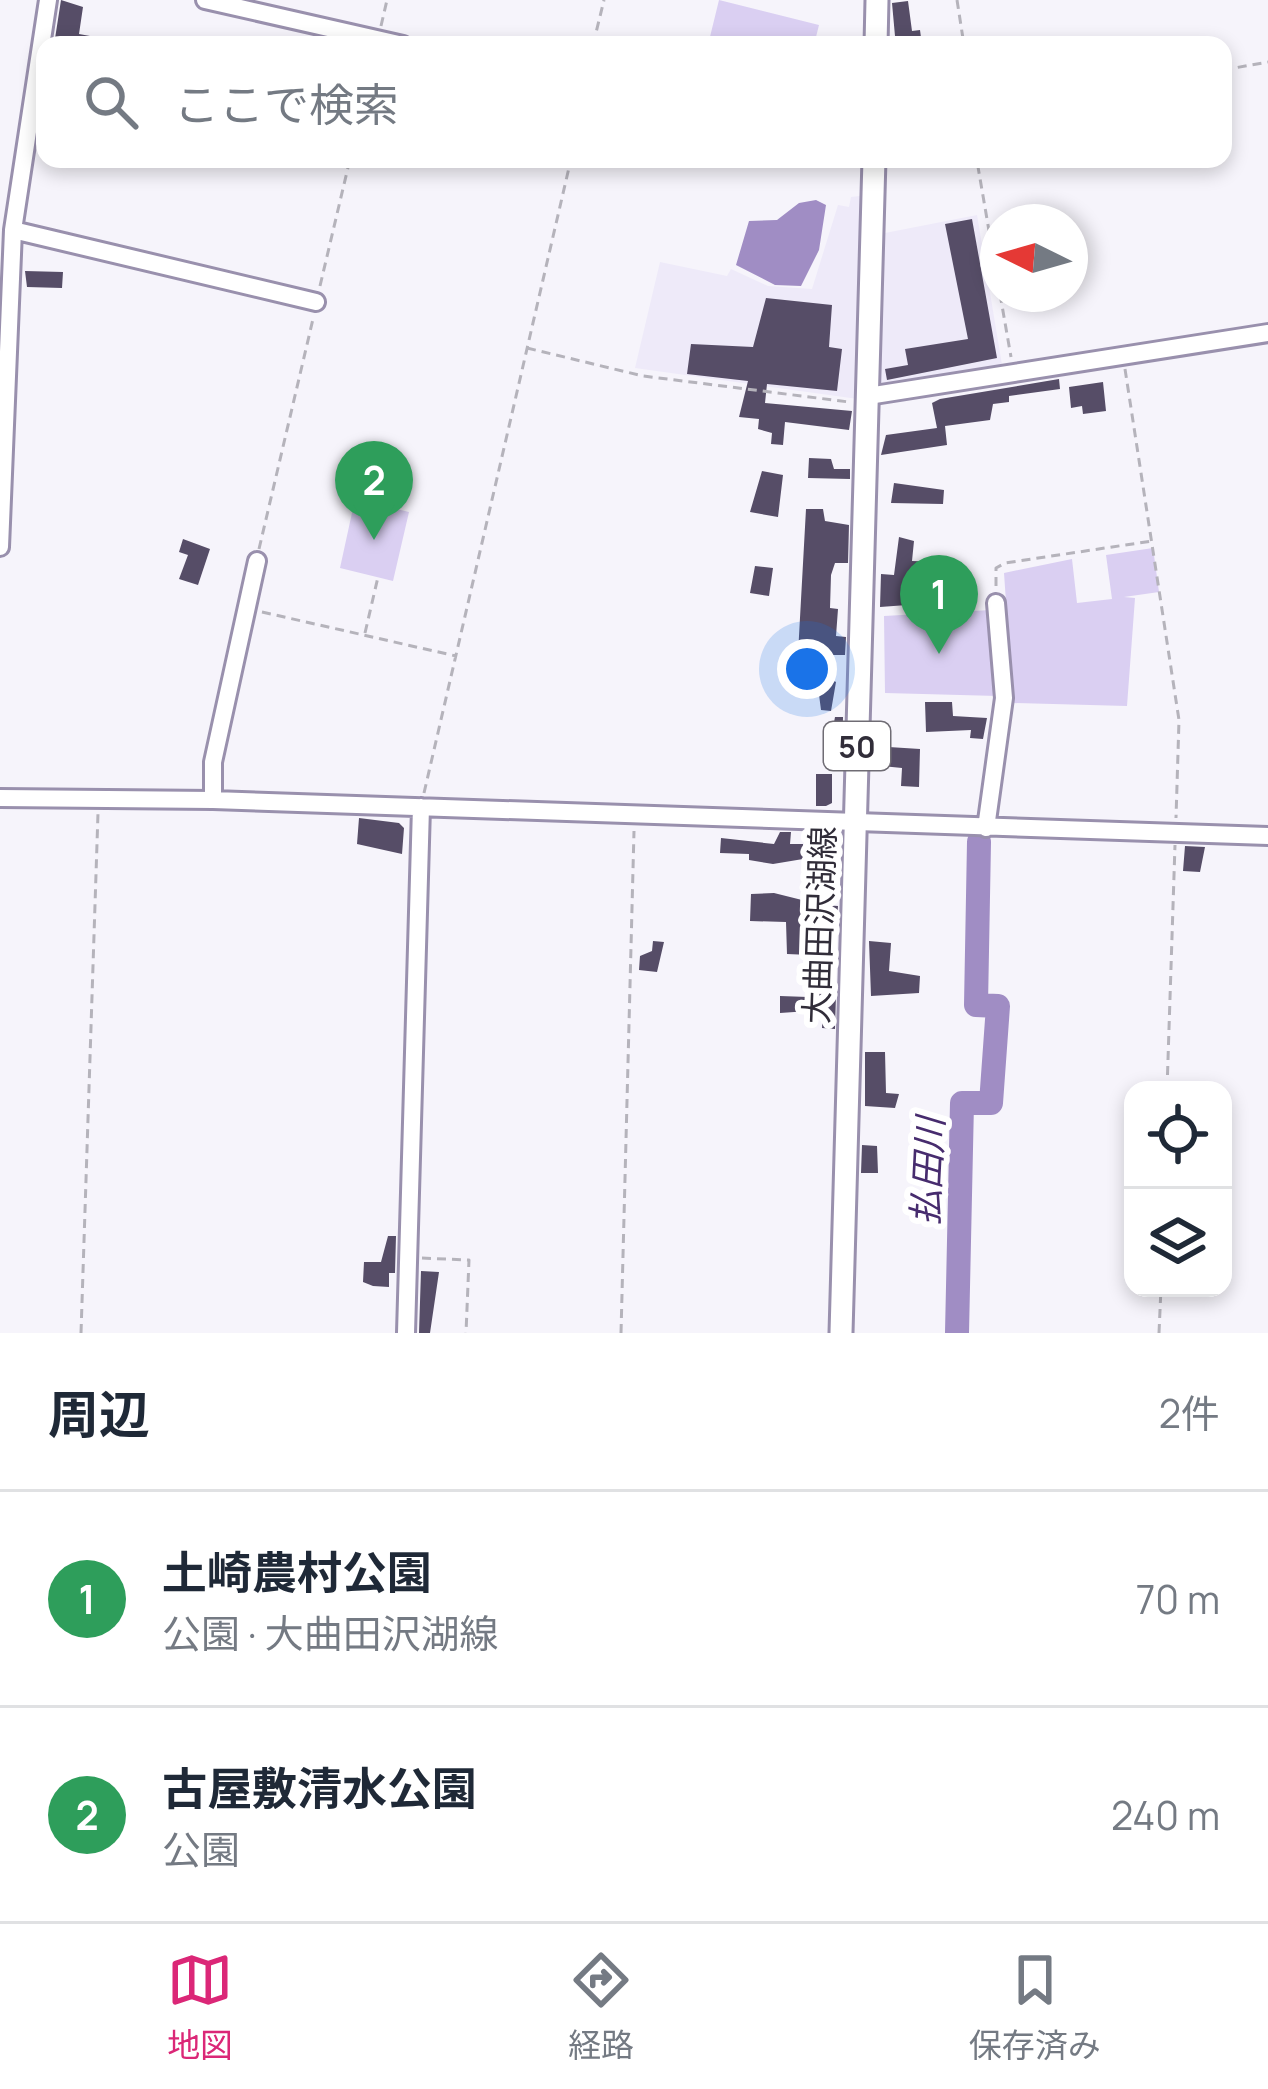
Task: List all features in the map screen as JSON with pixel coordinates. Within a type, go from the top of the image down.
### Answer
[{"type":"main road","points":[[877,0],[877,36]]},
{"type":"main road","name":"大曲田沢湖線","points":[[841,1333],[874,168]]},
{"type":"street","points":[[43,36],[48,0]]},
{"type":"street","points":[[205,0],[364,36]]},
{"type":"street","points":[[0,543],[13,230],[36,79]]},
{"type":"street","points":[[13,230],[316,302]]},
{"type":"street","points":[[868,400],[1268,333]]},
{"type":"street","points":[[213,800],[213,762],[243,608],[257,561]]},
{"type":"street","points":[[986,828],[1004,698],[996,603]]},
{"type":"street","points":[[0,798],[213,800],[1268,836]]},
{"type":"street","points":[[406,1333],[421,807]]},
{"type":"path","points":[[378,36],[387,0]]},
{"type":"path","points":[[595,36],[604,0]]},
{"type":"path","points":[[957,0],[963,36]]},
{"type":"path","points":[[1232,68],[1268,62]]},
{"type":"path","points":[[257,561],[348,168]]},
{"type":"path","points":[[421,807],[569,168]]},
{"type":"path","points":[[978,168],[984,204]]},
{"type":"path","points":[[1003,312],[1013,373]]},
{"type":"path","points":[[527,348],[644,376],[868,400]]},
{"type":"path","points":[[1122,356],[1179,720],[1167,1081]]},
{"type":"path","points":[[996,603],[996,568],[1005,563],[1153,540]]},
{"type":"path","points":[[364,635],[378,577]]},
{"type":"path","points":[[243,608],[456,656]]},
{"type":"path","points":[[81,1333],[98,799]]},
{"type":"path","points":[[620,1333],[634,817]]},
{"type":"path","points":[[408,1258],[469,1260],[466,1333]]},
{"type":"path","points":[[1160,1333],[1161,1297]]},
{"type":"shaded area","points":[[719,0],[819,25],[816,36],[710,36]]},
{"type":"shaded area","points":[[869,195],[858,399],[635,368],[660,262],[727,276],[731,269],[768,286],[812,289],[838,205],[849,207],[851,197]]},
{"type":"shaded area","points":[[816,200],[826,205],[819,250],[801,286],[775,285],[736,265],[749,221],[777,220],[799,203]]},
{"type":"shaded area","points":[[977,215],[980,312],[993,312],[1002,365],[878,386],[885,233]]},
{"type":"shaded area","points":[[355,499],[409,512],[393,581],[340,568]]},
{"type":"shaded area","points":[[1153,548],[1159,592],[1124,597],[1135,598],[1127,706],[1013,703],[1004,573],[1072,559],[1077,603],[1112,599],[1106,555]]},
{"type":"shaded area","points":[[991,610],[998,696],[885,693],[884,616]]},
{"type":"building","points":[[61,0],[83,7],[79,34],[90,36],[55,36]]},
{"type":"building","points":[[908,1],[912,31],[920,30],[921,36],[895,36],[892,3]]},
{"type":"building","points":[[972,219],[980,263],[980,312],[989,312],[997,358],[887,380],[885,369],[908,365],[905,349],[968,339],[945,224]]},
{"type":"building","points":[[25,271],[63,272],[62,288],[27,287]]},
{"type":"building","points":[[766,298],[832,305],[829,347],[842,349],[837,391],[767,384],[765,403],[852,411],[849,430],[785,422],[783,445],[771,444],[772,433],[758,429],[759,419],[739,417],[748,381],[687,374],[691,344],[753,347]]},
{"type":"building","points":[[1059,379],[1060,389],[1009,396],[1009,402],[993,404],[990,420],[945,426],[947,445],[881,455],[886,435],[937,428],[932,403],[940,399]]},
{"type":"building","points":[[1103,382],[1106,411],[1083,414],[1082,406],[1071,408],[1069,387]]},
{"type":"building","points":[[809,458],[831,459],[834,469],[850,469],[850,479],[808,478]]},
{"type":"building","points":[[762,471],[783,475],[778,517],[750,512]]},
{"type":"building","points":[[894,483],[944,490],[943,504],[891,503]]},
{"type":"building","points":[[806,509],[823,509],[825,521],[849,525],[848,563],[835,563],[831,575],[830,608],[838,609],[836,636],[846,637],[845,655],[830,655],[829,678],[836,682],[831,711],[821,710],[818,687],[800,686],[800,673],[815,673],[815,654],[798,654]]},
{"type":"building","points":[[899,537],[914,541],[912,561],[941,562],[946,569],[945,579],[936,578],[934,603],[880,607],[881,574],[894,575]]},
{"type":"building","points":[[183,539],[210,549],[198,585],[179,579],[188,555],[179,552]]},
{"type":"building","points":[[755,566],[773,568],[769,596],[750,593]]},
{"type":"building","points":[[925,702],[952,702],[953,716],[987,718],[983,739],[970,738],[971,730],[926,732]]},
{"type":"building","points":[[835,717],[843,717],[842,766],[826,765]]},
{"type":"building","points":[[873,746],[920,749],[919,787],[901,786],[902,768],[872,765]]},
{"type":"building","points":[[816,774],[832,774],[832,803],[826,806],[816,806]]},
{"type":"building","points":[[359,818],[399,823],[404,828],[402,854],[357,844]]},
{"type":"building","points":[[780,832],[791,832],[790,844],[803,844],[803,859],[773,864],[749,860],[749,854],[720,853],[721,838],[774,844]]},
{"type":"building","points":[[1185,846],[1205,847],[1200,872],[1183,871]]},
{"type":"building","points":[[774,893],[802,900],[801,913],[822,914],[822,905],[838,906],[831,994],[836,995],[835,1029],[822,1028],[823,1010],[780,1013],[780,996],[808,997],[810,955],[787,954],[786,922],[750,921],[751,894]]},
{"type":"building","points":[[653,941],[664,942],[657,972],[639,970],[640,956],[652,951]]},
{"type":"building","points":[[869,941],[891,943],[889,971],[920,976],[919,993],[871,996]]},
{"type":"building","points":[[865,1052],[885,1052],[886,1093],[899,1094],[895,1108],[865,1106]]},
{"type":"building","points":[[862,1145],[877,1146],[878,1173],[861,1173]]},
{"type":"building","points":[[388,1236],[396,1236],[395,1273],[389,1273],[389,1287],[363,1282],[364,1262],[381,1262]]},
{"type":"building","points":[[421,1271],[439,1272],[430,1333],[419,1333]]},
{"type":"waterway","name":"払田川","points":[[957,1333],[962,1103],[991,1103],[998,1006],[976,1005],[979,842]]},
{"type":"place","name":"古屋敷清水公園","points":[[374,540]]},
{"type":"place","name":"土崎農村公園","points":[[939,654]]}]
